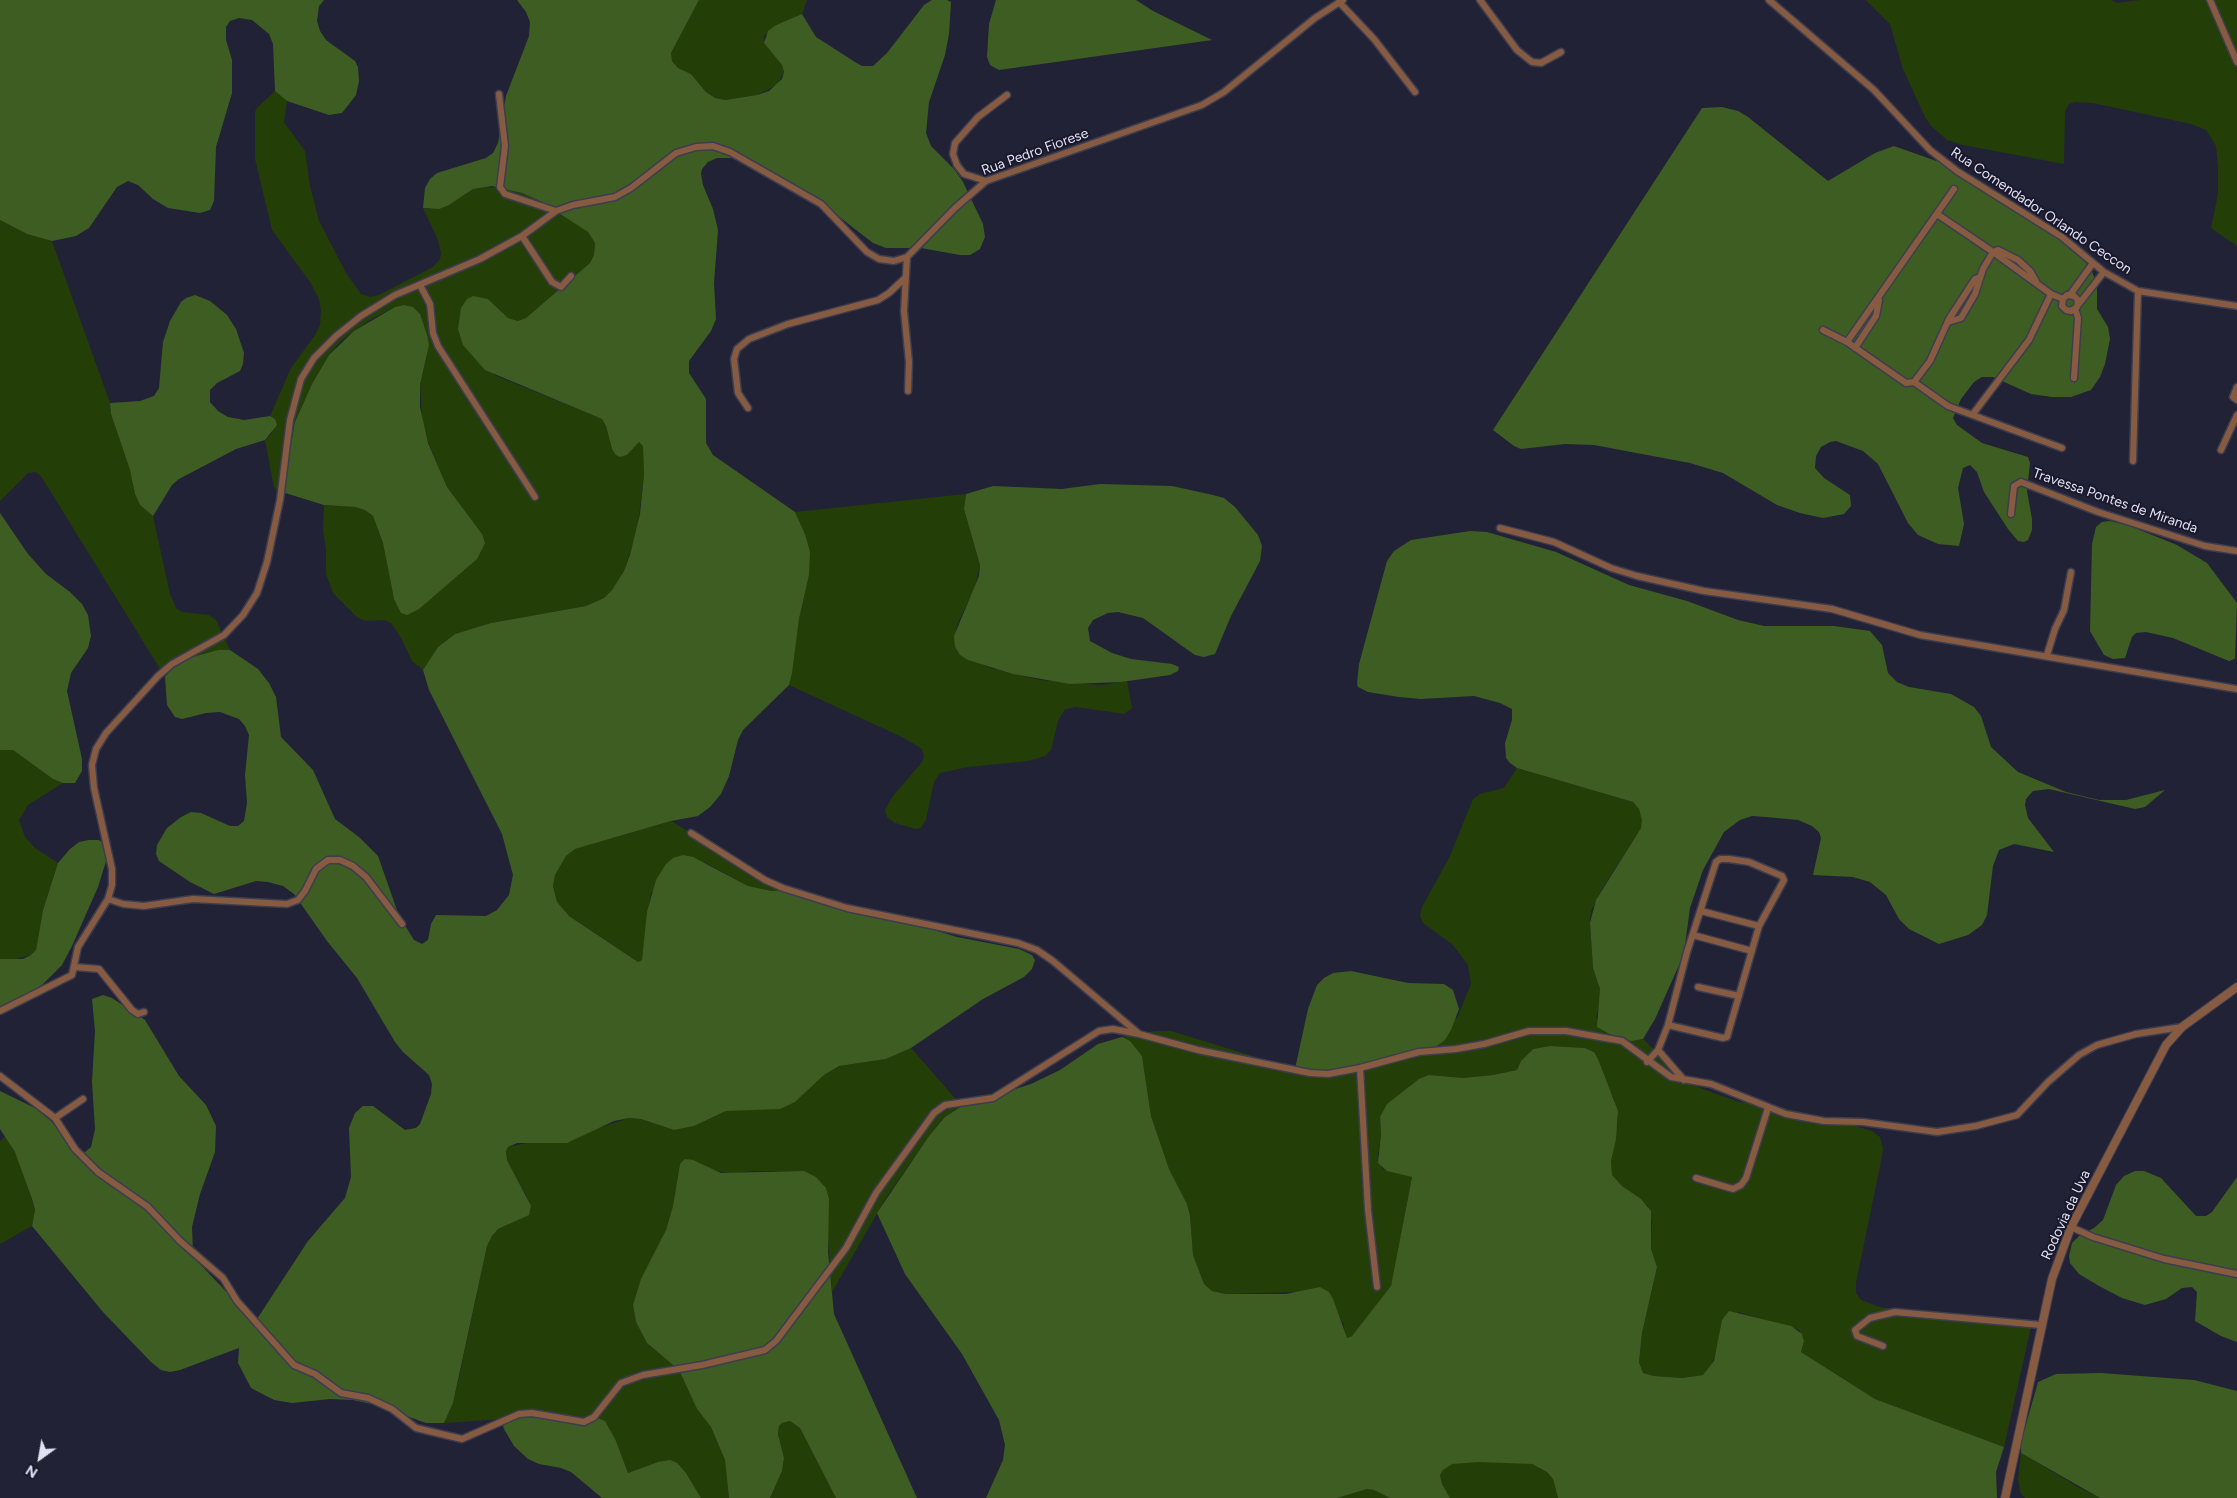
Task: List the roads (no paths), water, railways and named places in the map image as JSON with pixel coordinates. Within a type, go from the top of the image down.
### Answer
[{"type":"street","points":[[1480,0],[1517,50],[1532,62],[1541,63],[1561,52]]},
{"type":"street","name":"Rua Comendador Orlando Ceccon","points":[[1769,0],[1874,90],[1930,150],[1957,171],[2062,237],[2104,272],[2138,291],[2237,306]]},
{"type":"street","points":[[2210,0],[2237,62]]},
{"type":"street","points":[[1341,1],[1374,39],[1415,92]]},
{"type":"street","name":"Rua Pedro Fiorese","points":[[907,257],[955,208],[986,181],[1202,106],[1224,92],[1316,18],[1341,1]]},
{"type":"street","points":[[499,94],[505,152],[500,187],[506,194],[556,212]]},
{"type":"street","points":[[986,181],[964,174],[957,165],[953,154],[954,143],[978,117],[1007,95]]},
{"type":"street","points":[[0,1011],[72,975],[78,947],[108,899],[112,886],[112,869],[94,788],[92,765],[96,749],[106,733],[158,676],[172,664],[224,635],[243,614],[257,593],[268,562],[280,500],[290,420],[301,379],[314,358],[336,336],[361,316],[395,296],[480,260],[522,236],[556,212],[573,205],[615,196],[631,188],[676,153],[696,147],[713,146],[730,152],[821,204],[867,252],[879,259],[894,261],[907,257],[904,311],[909,362],[908,391]]},
{"type":"street","points":[[1855,348],[1876,316],[1879,300],[1954,189]]},
{"type":"street","points":[[1937,214],[1993,252]]},
{"type":"street","points":[[522,236],[552,282],[561,287],[571,276]]},
{"type":"street","points":[[1914,382],[1930,361],[1942,332],[1975,279],[1980,277],[1993,252],[1998,250],[2018,260],[2030,271],[2036,281],[2051,294],[2076,298],[2078,318],[2074,378]]},
{"type":"street","points":[[2093,264],[2066,297],[2064,308],[2070,311],[2076,307],[2104,272]]},
{"type":"street","points":[[748,408],[738,393],[734,360],[737,349],[749,339],[788,324],[878,300],[905,278]]},
{"type":"street","points":[[2083,278],[2088,283],[2094,285]]},
{"type":"street","points":[[420,285],[430,304],[433,333],[438,346],[535,497]]},
{"type":"street","points":[[2132,461],[2138,291]]},
{"type":"street","points":[[1973,414],[2029,340],[2051,294]]},
{"type":"street","points":[[1847,342],[1876,300],[1879,300]]},
{"type":"street","points":[[1824,330],[1847,342],[1906,383],[1914,382],[1948,406],[2062,448]]},
{"type":"street","points":[[2237,387],[2233,396],[2237,400]]},
{"type":"street","points":[[2221,450],[2237,414]]},
{"type":"street","name":"Travessa Pontes de Miranda","points":[[2011,514],[2014,486],[2021,482],[2098,512],[2205,546],[2237,552]]},
{"type":"street","points":[[1500,528],[1554,542],[1610,568],[1637,576],[1744,598],[1832,609],[1920,635],[2047,655],[2237,689]]},
{"type":"street","points":[[2047,655],[2055,629],[2064,610],[2070,572]]},
{"type":"street","points":[[692,833],[765,880],[783,888],[847,908],[1018,943],[1036,950],[1054,961],[1139,1034]]},
{"type":"street","points":[[1648,1062],[1658,1050],[1668,1025],[1716,862],[1720,859],[1729,859],[1749,862],[1772,870],[1782,876],[1784,880],[1759,926],[1727,1037],[1723,1038],[1668,1025]]},
{"type":"street","points":[[108,899],[139,906],[193,899],[287,904],[298,900],[305,892],[316,869],[328,860],[340,860],[353,866],[366,877],[402,924]]},
{"type":"street","points":[[1701,910],[1759,926]]},
{"type":"street","points":[[1693,935],[1752,952]]},
{"type":"street","points":[[75,967],[99,969],[132,1010],[138,1014],[144,1012]]},
{"type":"street","points":[[1698,987],[1739,996]]},
{"type":"street","name":"Rodovia da Uva","points":[[2005,1498],[2041,1325],[2054,1273],[2072,1227],[2158,1058],[2182,1027],[2237,987]]},
{"type":"street","points":[[0,1076],[55,1118],[75,1149],[98,1172],[148,1207],[180,1241],[223,1278],[237,1300],[294,1365],[315,1374],[341,1393],[368,1398],[392,1409],[416,1428],[462,1439],[519,1414],[532,1413],[584,1422],[594,1417],[621,1383],[643,1375],[702,1365],[765,1350],[776,1341],[846,1248],[876,1193],[934,1113],[945,1105],[993,1098],[1099,1031],[1113,1029],[1198,1050],[1310,1074],[1328,1074],[1360,1068],[1419,1052],[1456,1049],[1484,1044],[1529,1030],[1566,1031],[1622,1041],[1670,1077],[1711,1084],[1768,1108],[1804,1118],[1862,1122],[1926,1132],[1976,1126],[2017,1115],[2048,1082],[2087,1050],[2136,1034],[2182,1027]]},
{"type":"street","points":[[1658,1050],[1685,1081]]},
{"type":"street","points":[[1360,1068],[1368,1210],[1377,1287]]},
{"type":"street","points":[[55,1118],[83,1099]]},
{"type":"street","points":[[1696,1178],[1733,1189],[1741,1185],[1746,1178],[1768,1108]]},
{"type":"street","points":[[2072,1227],[2099,1239],[2164,1259],[2237,1274]]},
{"type":"street","points":[[1883,1346],[1857,1336],[1856,1330],[1870,1318],[1895,1312],[2041,1325]]}]
